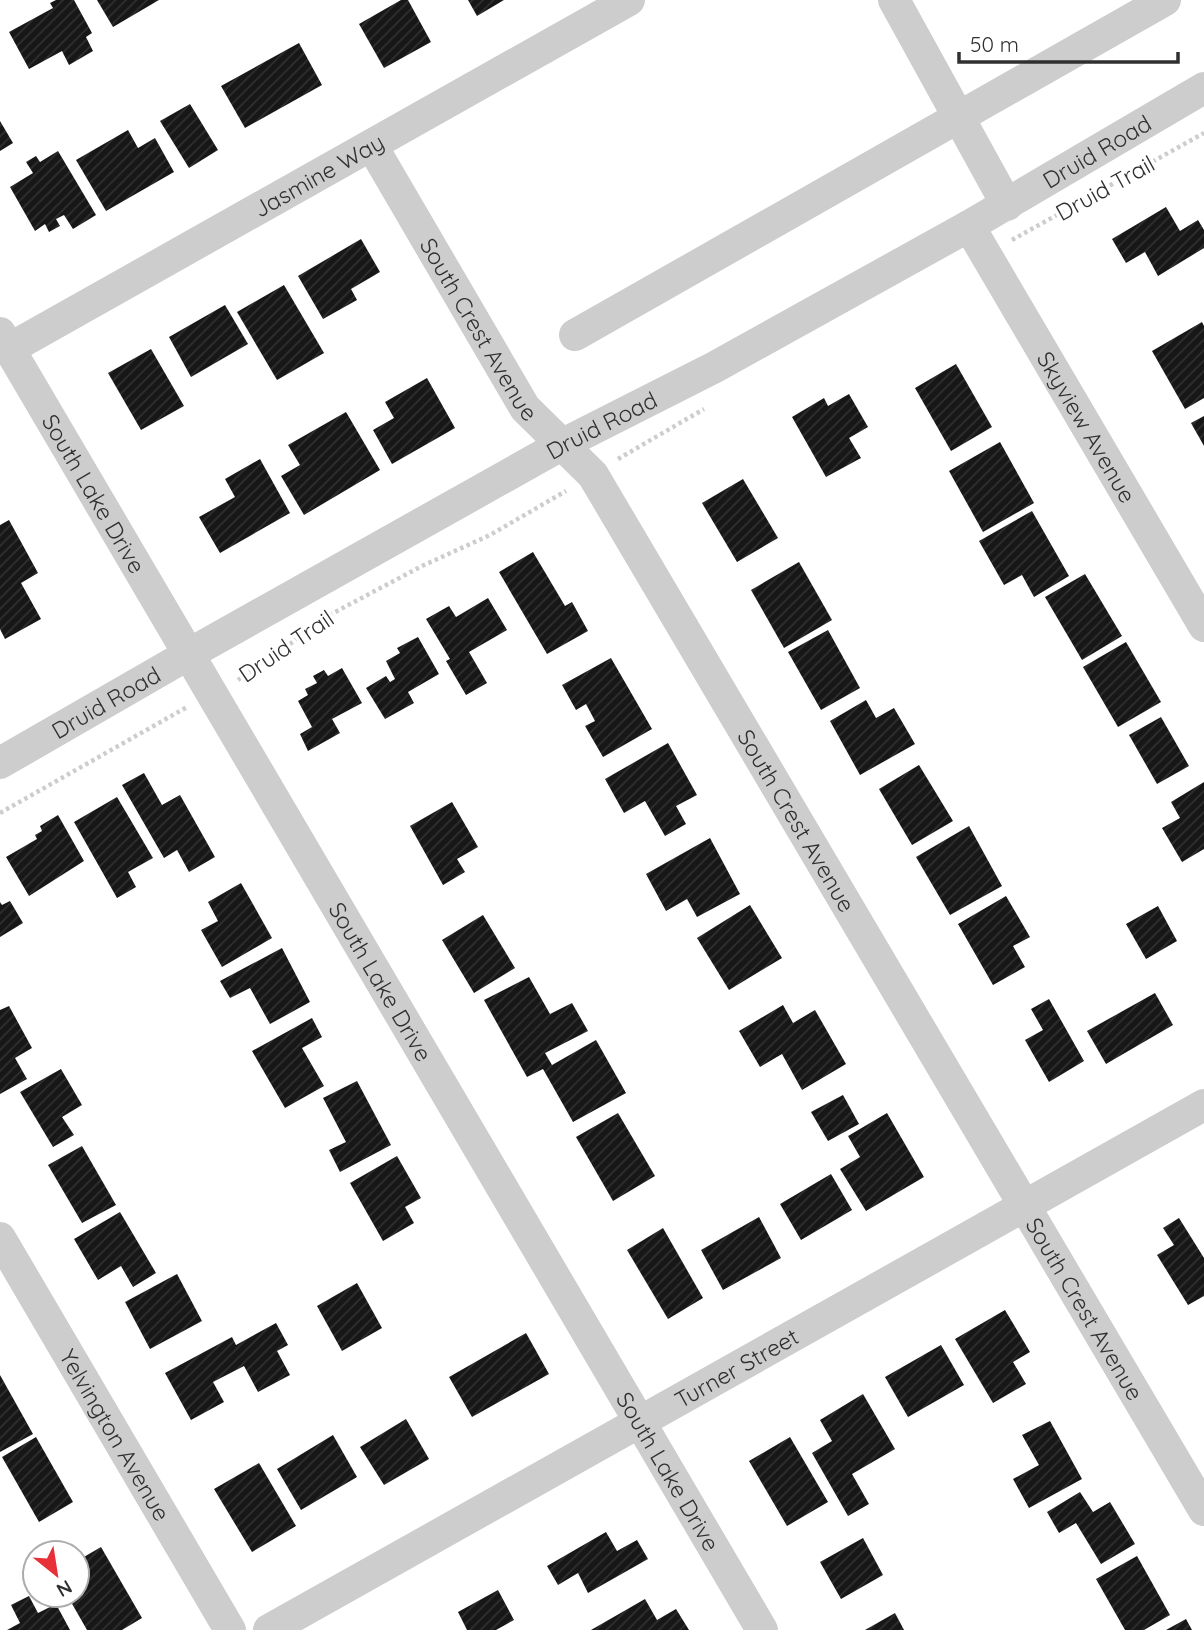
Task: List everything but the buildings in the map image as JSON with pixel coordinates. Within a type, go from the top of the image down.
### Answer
[{"type":"street","name":"Jasmine Way","points":[[4,341],[372,146],[629,0]]},
{"type":"street","points":[[894,0],[1007,205]]},
{"type":"street","points":[[575,335],[1166,0]]},
{"type":"street","name":"Druid Road","points":[[0,763],[188,654],[563,444],[715,367],[1007,205],[1204,88]]},
{"type":"street","name":"South Crest Avenue","points":[[372,146],[525,408],[593,475],[1204,1510]]},
{"type":"street","name":"Skyview Avenue","points":[[969,226],[1204,626]]},
{"type":"street","name":"South Lake Drive","points":[[4,341],[762,1630]]},
{"type":"street","name":"Turner Street","points":[[269,1630],[1204,1105]]},
{"type":"street","name":"Yelvington Avenue","points":[[0,1237],[230,1630]]},
{"type":"path","name":"Druid Trail","points":[[1006,244],[1204,132]]},
{"type":"path","name":"Druid Trail","points":[[0,813],[245,676],[321,619],[422,566],[490,535],[576,485]]}]
